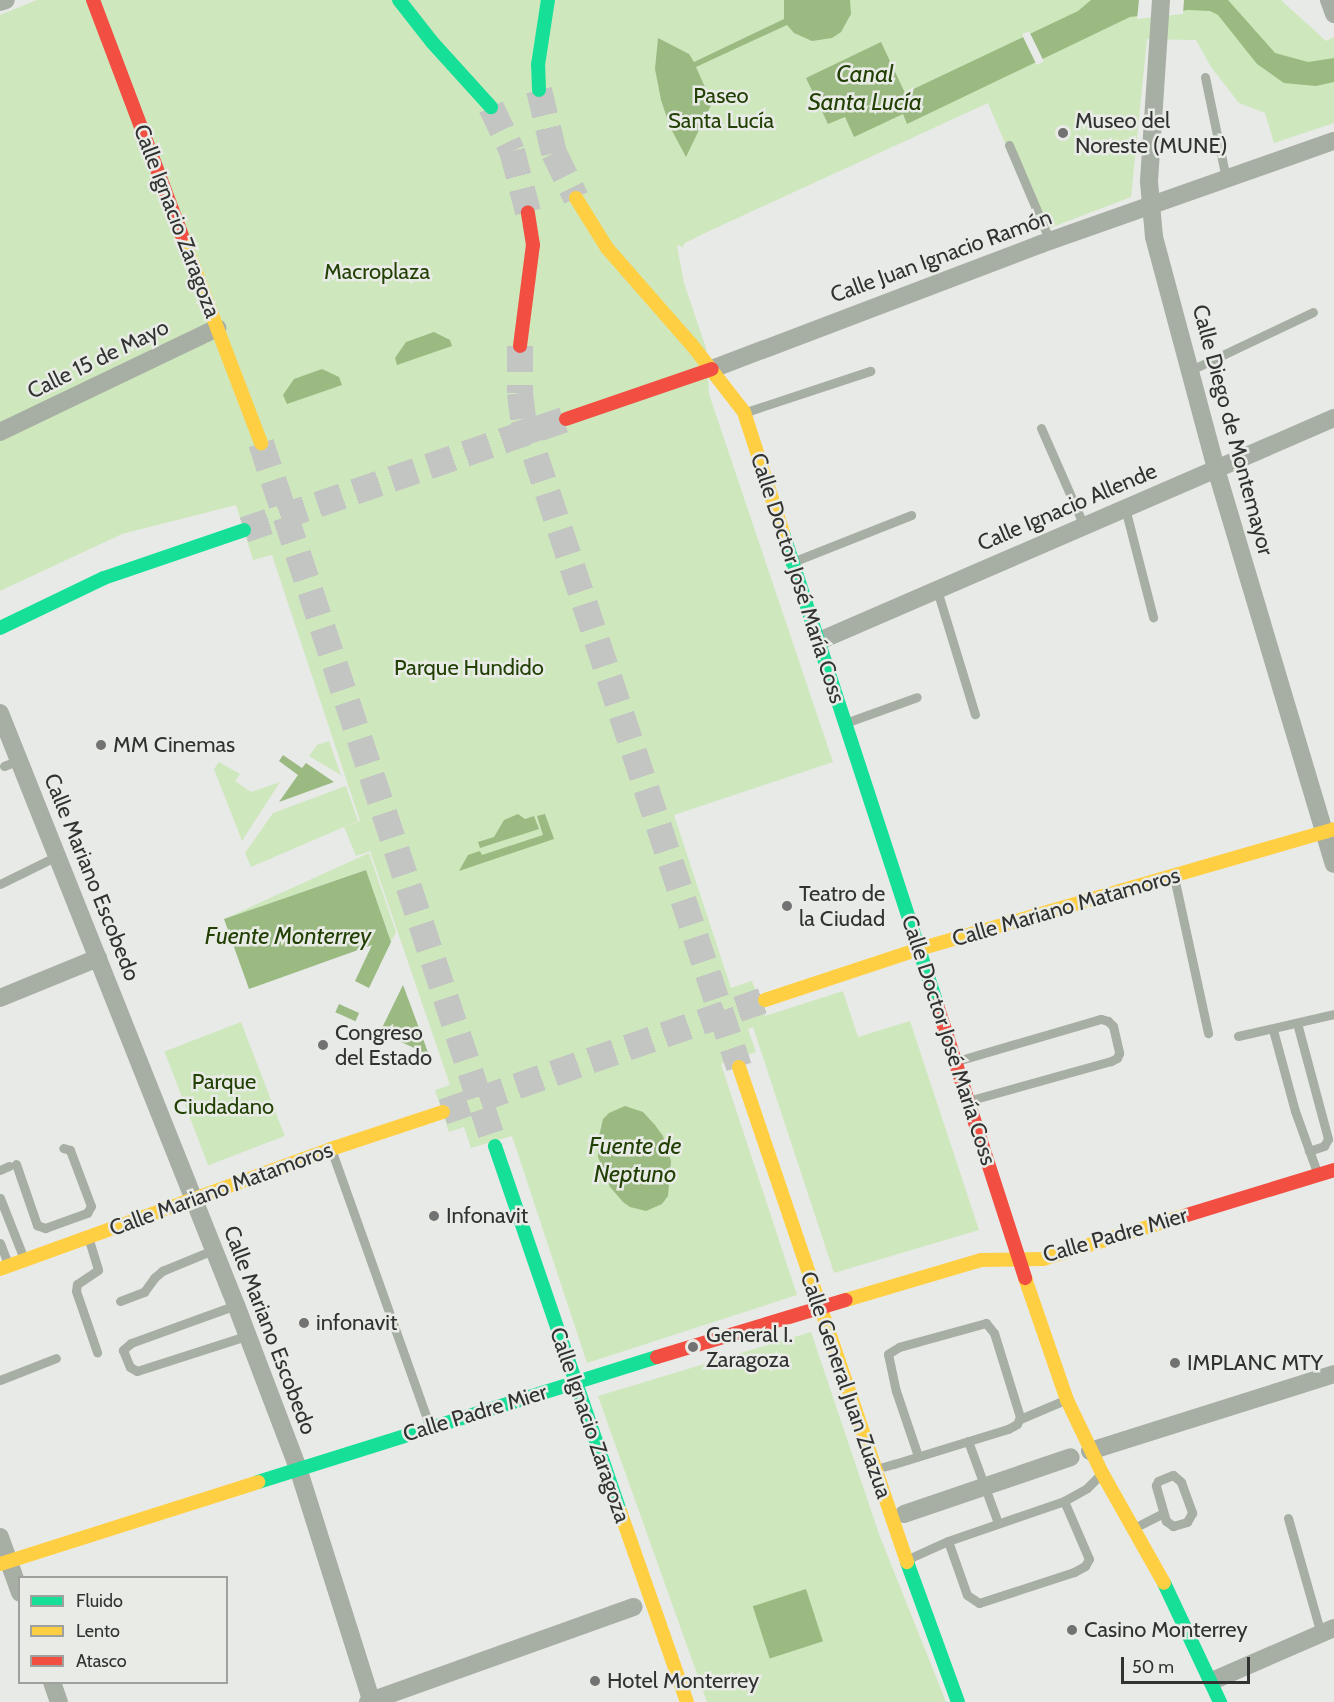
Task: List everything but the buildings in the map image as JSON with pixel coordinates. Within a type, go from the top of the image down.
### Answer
[{"type":"street","points":[[0,2],[6,0]]},
{"type":"street","name":"Calle Ignacio Zaragoza","points":[[93,0],[261,443]]},
{"type":"street","points":[[399,0],[432,42],[472,83],[491,107]]},
{"type":"street","points":[[539,90],[538,64],[548,0]]},
{"type":"street","name":"Calle Diego de Montemayor","points":[[1161,0],[1149,206],[1154,237],[1216,469],[1329,831],[1334,864]]},
{"type":"street","points":[[1329,0],[1334,14]]},
{"type":"street","name":"Calle Juan Ignacio Ramón","points":[[566,419],[712,369],[1050,241],[1334,141]]},
{"type":"street","name":"Calle Doctor José María Coss","points":[[576,198],[607,248],[712,369],[744,412],[1018,1259],[1067,1400],[1090,1451],[1176,1604],[1220,1702]]},
{"type":"street","points":[[520,346],[533,245],[528,212]]},
{"type":"street","name":"Calle 15 de Mayo","points":[[0,432],[217,328]]},
{"type":"street","name":"Calle Ignacio Allende","points":[[819,641],[1334,418]]},
{"type":"street","points":[[0,627],[104,578],[244,530]]},
{"type":"street","name":"Calle Mariano Escobedo","points":[[0,713],[11,763],[57,856],[236,1305],[298,1468],[370,1702]]},
{"type":"street","name":"Calle Mariano Matamoros","points":[[765,1000],[919,949],[1329,831]]},
{"type":"street","points":[[0,998],[98,958]]},
{"type":"street","name":"Calle General Juan Zuazua","points":[[739,1067],[875,1470],[958,1702]]},
{"type":"street","name":"Calle Mariano Matamoros","points":[[4,1268],[331,1149],[443,1112]]},
{"type":"street","name":"Calle Ignacio Zaragoza","points":[[495,1146],[574,1382],[687,1702]]},
{"type":"street","name":"Calle Padre Mier","points":[[4,1562],[574,1382],[981,1260],[1043,1259],[1334,1170]]},
{"type":"street","points":[[1090,1451],[1334,1374]]},
{"type":"street","points":[[904,1514],[1071,1457]]},
{"type":"street","points":[[0,1537],[4,1562],[18,1589]]},
{"type":"street","points":[[370,1702],[633,1606]]},
{"type":"street","points":[[1212,1681],[1328,1631]]},
{"type":"street","points":[[52,1684],[58,1702]]},
{"type":"lane","points":[[1205,77],[1226,178]]},
{"type":"lane","points":[[1009,145],[1050,241]]},
{"type":"lane","points":[[1191,370],[1313,312]]},
{"type":"lane","points":[[744,412],[870,371]]},
{"type":"lane","points":[[1041,428],[1084,526]]},
{"type":"lane","points":[[1125,508],[1153,617]]},
{"type":"lane","points":[[793,562],[911,515]]},
{"type":"lane","points":[[937,590],[975,714]]},
{"type":"lane","points":[[845,722],[917,697]]},
{"type":"lane","points":[[0,884],[57,856]]},
{"type":"lane","points":[[1174,875],[1208,1033]]},
{"type":"lane","points":[[1238,1036],[1273,1030],[1334,1014]]},
{"type":"lane","points":[[956,1062],[1101,1019],[1113,1026],[1119,1053],[1112,1061],[968,1101]]},
{"type":"lane","points":[[1297,1023],[1328,1139],[1324,1146],[1309,1151]]},
{"type":"lane","points":[[1273,1030],[1295,1111],[1318,1174]]},
{"type":"lane","points":[[8,1167],[37,1225],[45,1228],[90,1210],[90,1202],[70,1150],[63,1148]]},
{"type":"lane","points":[[331,1149],[430,1427]]},
{"type":"lane","points":[[0,1198],[5,1224],[25,1262]]},
{"type":"lane","points":[[88,1238],[98,1270],[77,1284],[76,1291],[97,1352]]},
{"type":"lane","points":[[0,1243],[4,1268]]},
{"type":"lane","points":[[120,1301],[144,1292],[162,1271],[213,1250]]},
{"type":"lane","points":[[236,1305],[131,1342],[123,1350],[130,1367],[136,1371],[246,1336]]},
{"type":"lane","points":[[918,1456],[887,1357],[894,1349],[986,1323],[994,1333],[1020,1419]]},
{"type":"lane","points":[[0,1380],[56,1358]]},
{"type":"lane","points":[[875,1470],[1012,1428],[1020,1419],[1067,1400]]},
{"type":"lane","points":[[968,1441],[998,1523]]},
{"type":"lane","points":[[907,1559],[948,1541],[1064,1501],[1087,1488],[1102,1473]]},
{"type":"lane","points":[[1176,1476],[1181,1482],[1192,1517],[1186,1522],[1173,1526],[1166,1521],[1162,1513],[1156,1485],[1161,1479],[1176,1476]]},
{"type":"lane","points":[[948,1541],[969,1599],[979,1603],[993,1601],[1074,1572],[1088,1563],[1088,1554],[1064,1501]]},
{"type":"lane","points":[[1134,1529],[1162,1513]]},
{"type":"lane","points":[[1288,1518],[1328,1631]]},
{"type":"green space","name":"Macroplaza","points":[[37,0],[1281,0],[1326,41],[1334,37],[1334,123],[1274,143],[1265,113],[1239,103],[1211,67],[1196,40],[1147,39],[1131,197],[1042,231],[988,103],[707,232],[685,243],[682,248],[680,245],[677,246],[684,283],[706,348],[709,394],[833,762],[674,815],[731,988],[752,981],[765,1016],[843,991],[858,1037],[910,1021],[979,1230],[834,1273],[753,1027],[748,1029],[756,1052],[721,1064],[797,1295],[587,1363],[512,1136],[471,1148],[464,1127],[449,1132],[435,1090],[450,1085],[370,851],[356,856],[344,827],[360,821],[272,555],[253,560],[236,505],[122,534],[0,591],[0,15]]},
{"type":"green space","points":[[329,741],[341,775],[309,756],[317,745]]},
{"type":"green space","points":[[219,762],[240,774],[235,781],[251,792],[280,782],[242,841],[214,769]]},
{"type":"green space","points":[[346,786],[358,821],[251,867],[245,853],[273,813]]},
{"type":"green space","points":[[369,853],[396,932],[391,942],[366,870],[224,919]]},
{"type":"green space","name":"Parque Ciudadano","points":[[241,1022],[285,1136],[208,1165],[164,1051]]},
{"type":"green space","points":[[811,1332],[879,1534],[946,1702],[707,1702],[598,1396]]},
{"type":"water","points":[[784,0],[850,0],[851,14],[841,32],[832,38],[812,41],[794,33],[787,25],[696,67],[712,103],[686,157],[670,127],[661,100],[655,69],[658,38],[689,54],[694,62],[784,19]]},
{"type":"water","name":"Canal Santa Lucía","points":[[1091,0],[1228,0],[1275,53],[1308,62],[1334,58],[1334,82],[1316,86],[1284,83],[1257,64],[1218,15],[1210,11],[1188,10],[1130,17],[907,124],[903,114],[854,137],[845,117],[828,124],[806,78],[881,42],[905,93],[1078,11]]},
{"type":"water","points":[[434,332],[450,340],[452,346],[397,365],[395,358],[406,342]]},
{"type":"water","points":[[322,369],[339,377],[342,385],[287,404],[283,395],[294,379]]},
{"type":"water","points":[[283,755],[302,768],[306,763],[334,782],[279,802],[298,775],[279,761]]},
{"type":"water","points":[[518,814],[525,819],[534,816],[539,829],[480,848],[478,842],[494,837],[504,820]]},
{"type":"water","points":[[545,814],[554,839],[459,871],[468,855],[480,851],[482,855],[543,835],[537,816]]},
{"type":"water","name":"Fuente Monterrey","points":[[366,870],[391,942],[369,988],[355,981],[372,945],[249,989],[224,919]]},
{"type":"water","points":[[403,985],[429,1055],[380,1032]]},
{"type":"water","points":[[339,1004],[359,1013],[355,1021],[335,1012]]},
{"type":"water","name":"Fuente de Neptuno","points":[[625,1106],[643,1112],[655,1125],[663,1136],[671,1161],[668,1196],[662,1204],[646,1211],[630,1207],[623,1202],[610,1187],[598,1157],[598,1141],[603,1119],[609,1113]]},
{"type":"water","points":[[806,1589],[823,1641],[770,1659],[753,1606]]},
{"type":"pier","points":[[1139,0],[1184,0],[1183,14],[1137,19]]},
{"type":"pier","points":[[1029,31],[1044,62],[1037,65],[1022,35]]},
{"type":"tunnel","points":[[539,90],[554,153],[576,198]]},
{"type":"tunnel","points":[[491,107],[512,151],[528,212]]},
{"type":"tunnel","points":[[520,346],[520,393],[523,419],[739,1067]]},
{"type":"tunnel","points":[[244,530],[566,419]]},
{"type":"tunnel","points":[[261,443],[495,1146]]},
{"type":"tunnel","points":[[443,1112],[765,1000]]},
{"type":"traffic: fast","points":[[399,0],[432,42],[491,107]]},
{"type":"traffic: fast","points":[[539,90],[538,65],[548,0]]},
{"type":"traffic: fast","points":[[0,628],[104,578],[244,530]]},
{"type":"traffic: fast","points":[[783,533],[937,1005]]},
{"type":"traffic: fast","points":[[495,1146],[620,1511]]},
{"type":"traffic: fast","points":[[258,1482],[657,1357]]},
{"type":"traffic: fast","points":[[907,1562],[958,1702]]},
{"type":"traffic: fast","points":[[1164,1583],[1220,1702]]},
{"type":"traffic: slow","points":[[576,198],[607,248],[692,345],[744,412],[783,533]]},
{"type":"traffic: slow","points":[[182,236],[261,443]]},
{"type":"traffic: slow","points":[[765,1000],[919,949],[1334,829]]},
{"type":"traffic: slow","points":[[739,1067],[907,1562]]},
{"type":"traffic: slow","points":[[0,1269],[331,1149],[443,1112]]},
{"type":"traffic: slow","points":[[846,1300],[981,1260],[1043,1259],[1187,1215]]},
{"type":"traffic: slow","points":[[1025,1278],[1067,1400],[1102,1473],[1164,1583]]},
{"type":"traffic: slow","points":[[0,1564],[258,1482]]},
{"type":"traffic: slow","points":[[620,1511],[687,1702]]},
{"type":"traffic: jam","points":[[93,0],[182,236]]},
{"type":"traffic: jam","points":[[520,346],[533,245],[528,212]]},
{"type":"traffic: jam","points":[[566,419],[712,369]]},
{"type":"traffic: jam","points":[[937,1005],[1025,1278]]},
{"type":"traffic: jam","points":[[1187,1215],[1334,1170]]},
{"type":"traffic: jam","points":[[657,1357],[846,1300]]},
{"type":"place","name":"Museo del Noreste (MUNE)","points":[[1063,133]]},
{"type":"place","name":"MM Cinemas","points":[[101,745]]},
{"type":"place","name":"Teatro de la Ciudad","points":[[787,906]]},
{"type":"place","name":"Congreso del Estado","points":[[323,1045]]},
{"type":"place","name":"Infonavit","points":[[434,1216]]},
{"type":"place","name":"infonavit","points":[[304,1323]]},
{"type":"place","name":"General I. Zaragoza","points":[[693,1347]]},
{"type":"place","name":"IMPLANC MTY","points":[[1175,1363]]},
{"type":"place","name":"Casino Monterrey","points":[[1072,1630]]},
{"type":"place","name":"Hotel Monterrey","points":[[595,1681]]},
{"type":"park label","name":"Paseo Santa Lucía","points":[[721,108]]},
{"type":"park label","name":"Parque Hundido","points":[[469,668]]}]
